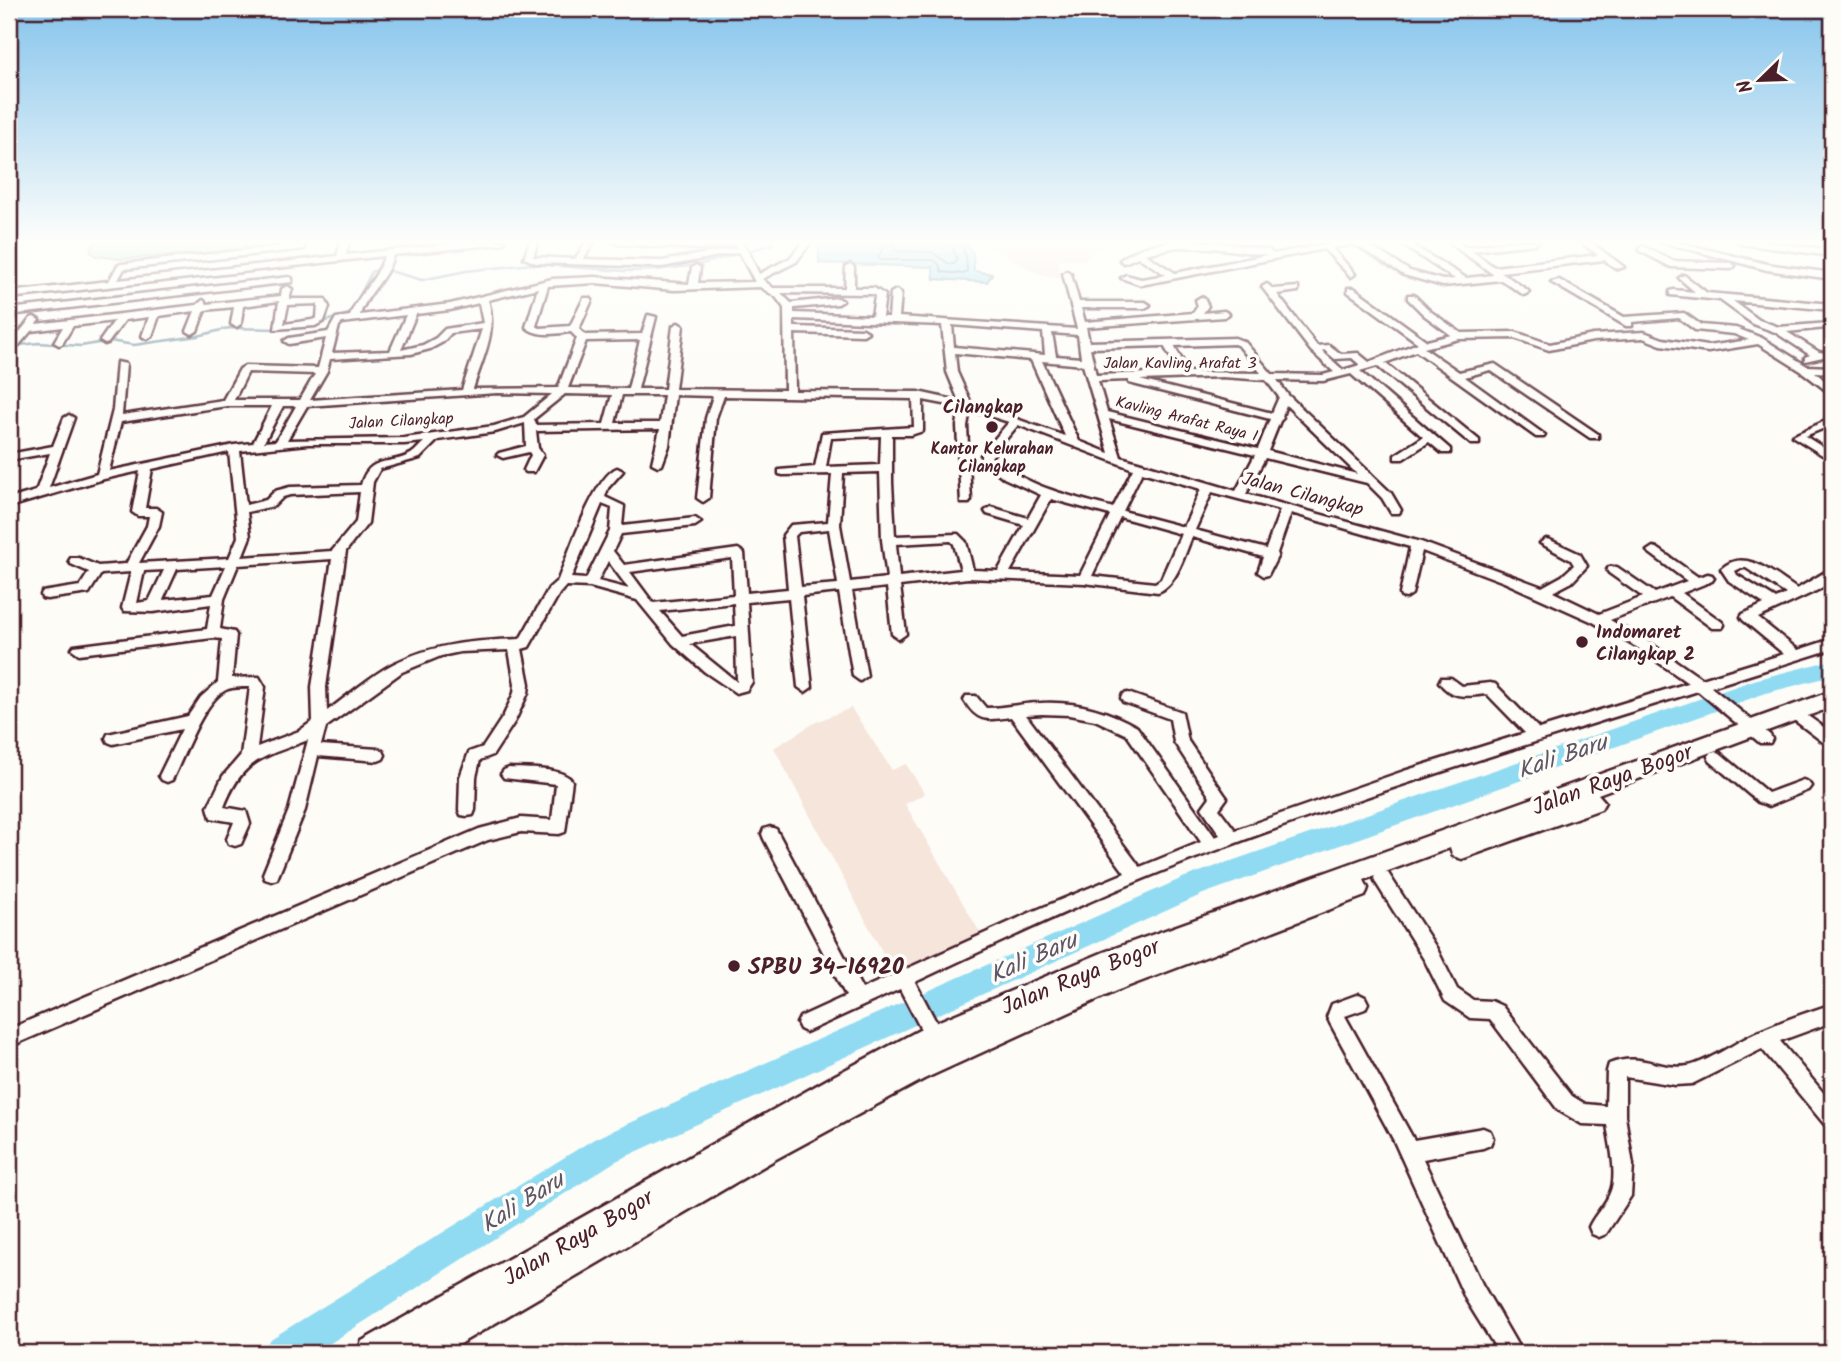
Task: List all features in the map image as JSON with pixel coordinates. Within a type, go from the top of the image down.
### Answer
[{"type":"highway","name":"Jalan Raya Bogor","points":[[1802,718],[1832,699]]},
{"type":"highway","name":"Jalan Raya Bogor","points":[[373,1353],[838,1088],[931,1030],[1750,727],[1832,715]]},
{"type":"highway","name":"Jalan Raya Bogor","points":[[412,1353],[766,1149],[915,1069],[1107,982],[1715,757],[1750,727]]},
{"type":"street","points":[[16,343],[45,305]]},
{"type":"street","points":[[9,312],[79,305]]},
{"type":"street","points":[[192,331],[202,305]]},
{"type":"street","points":[[29,328],[235,305]]},
{"type":"street","points":[[236,324],[239,305]]},
{"type":"street","points":[[283,305],[278,327],[316,323],[321,319],[323,305]]},
{"type":"street","points":[[354,318],[359,305]]},
{"type":"street","points":[[280,443],[323,371],[335,321],[450,305]]},
{"type":"street","points":[[466,393],[472,368],[485,344],[487,309],[485,305]]},
{"type":"street","points":[[538,305],[531,327],[538,331],[574,329]]},
{"type":"street","points":[[574,329],[585,305]]},
{"type":"street","points":[[786,305],[790,330],[790,392]]},
{"type":"street","points":[[788,311],[820,305]]},
{"type":"street","points":[[837,317],[838,305]]},
{"type":"street","points":[[877,318],[879,305]]},
{"type":"street","points":[[894,319],[895,305]]},
{"type":"street","points":[[1116,458],[1087,362],[1074,305],[1145,305]]},
{"type":"street","points":[[1196,316],[1203,305]]},
{"type":"street","points":[[1280,305],[1314,349],[1341,373]]},
{"type":"street","points":[[1370,305],[1457,376],[1541,435]]},
{"type":"street","points":[[1418,305],[1459,336]]},
{"type":"street","points":[[1595,305],[1644,335],[1661,342],[1708,349],[1760,341]]},
{"type":"street","points":[[1734,305],[1756,322],[1778,330],[1816,355]]},
{"type":"street","points":[[1799,305],[1832,307]]},
{"type":"street","points":[[1812,306],[1829,328]]},
{"type":"street","points":[[394,353],[413,311]]},
{"type":"street","points":[[788,311],[837,317],[1047,329],[1081,329],[1224,314]]},
{"type":"street","points":[[148,336],[155,313]]},
{"type":"street","points":[[1622,320],[1680,315],[1698,328],[1736,331],[1760,341],[1802,367],[1832,392]]},
{"type":"street","points":[[105,341],[122,317]]},
{"type":"street","points":[[632,392],[652,317]]},
{"type":"street","points":[[947,322],[952,372],[966,404],[962,426],[965,500]]},
{"type":"street","points":[[59,342],[70,323]]},
{"type":"street","points":[[326,356],[394,353],[430,347],[441,342],[448,331],[486,325]]},
{"type":"street","points":[[658,463],[678,326]]},
{"type":"street","points":[[1778,330],[1829,328]]},
{"type":"street","points":[[574,329],[582,338],[646,337]]},
{"type":"street","points":[[1047,329],[1051,359]]},
{"type":"street","points":[[790,330],[863,332]]},
{"type":"street","points":[[289,341],[332,334]]},
{"type":"street","name":"Jalan Kavling Arafat 3","points":[[1092,378],[1186,375],[1323,378],[1459,336],[1515,335],[1554,347],[1592,338],[1644,335]]},
{"type":"street","points":[[116,419],[228,403],[301,404],[466,393],[562,391],[582,338]]},
{"type":"street","points":[[1167,342],[1186,375]]},
{"type":"street","points":[[1084,345],[1238,342],[1284,397],[1387,496],[1395,510]]},
{"type":"street","points":[[1314,349],[1326,347],[1339,357],[1354,355],[1373,364],[1475,442]]},
{"type":"street","points":[[949,349],[1087,362]]},
{"type":"street","points":[[1802,367],[1816,355],[1826,354],[1832,357]]},
{"type":"street","points":[[1035,357],[1074,443]]},
{"type":"street","points":[[102,477],[116,419],[121,363]]},
{"type":"street","points":[[1457,376],[1491,366],[1594,436]]},
{"type":"street","points":[[1802,367],[1832,370]]},
{"type":"street","points":[[228,403],[245,369],[323,371]]},
{"type":"street","points":[[1353,370],[1446,451]]},
{"type":"street","points":[[1114,377],[1278,418]]},
{"type":"street","points":[[396,398],[400,386]]},
{"type":"street","name":"Jalan Cilangkap","points":[[9,503],[102,477],[234,448],[280,443],[433,439],[530,423],[562,391],[790,392],[948,399],[1139,467],[1417,545],[1540,594],[1598,618],[1647,647],[1701,686],[1750,727]]},
{"type":"street","points":[[609,425],[618,392]]},
{"type":"street","points":[[703,498],[711,418],[720,392]]},
{"type":"street","points":[[820,471],[826,435],[911,432],[919,429],[918,396]]},
{"type":"street","points":[[1239,496],[1278,418],[1284,397]]},
{"type":"street","points":[[257,445],[278,405]]},
{"type":"street","name":"Kavling Arafat Raya I","points":[[1104,414],[1369,480]]},
{"type":"street","points":[[41,493],[69,418]]},
{"type":"street","points":[[1015,422],[985,457],[1008,476],[1048,494],[1272,555]]},
{"type":"street","points":[[530,470],[537,455],[532,448],[530,423],[664,426]]},
{"type":"street","points":[[1831,423],[1797,436],[1832,457]]},
{"type":"street","points":[[887,432],[884,468],[888,540],[900,634]]},
{"type":"street","points":[[1399,457],[1430,437]]},
{"type":"street","points":[[376,467],[416,456],[433,439]]},
{"type":"street","points":[[75,561],[97,570],[331,556],[340,551],[362,523],[367,481],[376,467],[375,454],[379,442]]},
{"type":"street","points":[[213,633],[218,599],[244,537],[234,448]]},
{"type":"street","points":[[503,455],[532,448]]},
{"type":"street","points":[[9,457],[57,449]]},
{"type":"street","points":[[147,466],[138,512],[156,512],[153,526],[134,568],[128,605],[134,609],[218,599]]},
{"type":"street","points":[[1084,579],[1139,467]]},
{"type":"street","points":[[783,472],[884,468]]},
{"type":"street","points":[[838,469],[834,524],[860,676]]},
{"type":"street","points":[[235,839],[242,824],[240,817],[217,813],[216,807],[228,780],[248,757],[304,735],[378,680],[412,661],[460,647],[524,644],[554,590],[563,582],[603,488],[617,471]]},
{"type":"street","points":[[563,582],[590,583],[646,603],[894,583],[968,573],[1084,579],[1162,587],[1208,487]]},
{"type":"street","points":[[240,510],[270,503],[279,494],[290,491],[366,488]]},
{"type":"street","points":[[1000,576],[1048,494]]},
{"type":"street","points":[[590,583],[616,531],[618,506],[598,499]]},
{"type":"street","points":[[1264,572],[1286,509]]},
{"type":"street","points":[[991,511],[1031,523]]},
{"type":"street","points":[[616,531],[695,523]]},
{"type":"street","points":[[805,687],[789,546],[791,530],[834,524]]},
{"type":"street","points":[[888,540],[954,537],[960,542],[968,573]]},
{"type":"street","points":[[1540,594],[1567,579],[1581,566],[1576,557],[1546,543]]},
{"type":"street","points":[[1406,594],[1417,545]]},
{"type":"street","points":[[271,874],[297,810],[320,722],[319,687],[340,551]]},
{"type":"street","points":[[1598,618],[1702,580],[1653,551]]},
{"type":"street","points":[[607,552],[678,640],[710,670],[739,688],[745,682],[738,553],[622,569]]},
{"type":"street","points":[[1774,604],[1734,578],[1727,569],[1740,564],[1756,567],[1796,594]]},
{"type":"street","points":[[153,607],[172,566]]},
{"type":"street","points":[[47,595],[83,590],[97,570]]},
{"type":"street","points":[[1613,570],[1653,598]]},
{"type":"street","points":[[1795,655],[1748,617],[1815,586],[1832,572]]},
{"type":"street","points":[[1671,592],[1717,625]]},
{"type":"street","points":[[678,640],[742,630]]},
{"type":"street","points":[[79,649],[213,633],[226,634],[230,637],[225,684]]},
{"type":"street","points":[[806,1023],[1136,875],[1231,838],[1409,775],[1832,645]]},
{"type":"street","points":[[467,810],[468,777],[474,756],[488,751],[510,717],[521,693],[522,684],[515,646]]},
{"type":"street","points":[[167,776],[208,696],[225,684],[254,681],[258,687],[248,757]]},
{"type":"street","points":[[1446,682],[1460,692],[1490,688],[1537,736]]},
{"type":"street","points":[[1128,698],[1176,714],[1181,741],[1219,797],[1210,808],[1231,838]]},
{"type":"street","points":[[971,700],[979,712],[985,714],[1032,708],[1089,714],[1120,723],[1132,731],[1212,845]]},
{"type":"street","points":[[1015,711],[1136,875]]},
{"type":"street","points":[[1802,718],[1832,741]]},
{"type":"street","points":[[113,738],[195,720]]},
{"type":"street","points":[[312,750],[378,755]]},
{"type":"street","points":[[1715,757],[1763,798],[1769,800],[1803,786]]},
{"type":"street","points":[[9,1038],[485,834],[521,825],[559,827],[564,781],[560,778],[509,774]]},
{"type":"street","points":[[770,834],[857,998]]},
{"type":"street","points":[[1382,878],[1431,955],[1451,995],[1470,1009],[1496,1012],[1573,1110],[1582,1114],[1615,1116]]},
{"type":"street","points":[[905,980],[931,1030]]},
{"type":"street","points":[[1359,1003],[1338,1010],[1336,1017],[1367,1068],[1474,1293],[1511,1353]]},
{"type":"street","points":[[1599,1227],[1621,1196],[1623,1164],[1615,1116],[1616,1071],[1627,1068],[1675,1076],[1692,1075],[1765,1038],[1832,1013]]},
{"type":"street","points":[[1765,1038],[1832,1118]]},
{"type":"street","points":[[1409,1152],[1483,1138]]},
{"type":"shaded area","points":[[851,708],[892,770],[906,764],[925,794],[905,804],[982,936],[894,974],[774,748],[816,722]]},
{"type":"waterway","points":[[316,324],[352,313]]},
{"type":"waterway","points":[[9,346],[39,343],[81,346],[110,341],[134,345],[198,336],[229,328],[277,329],[305,326]]},
{"type":"waterway","name":"Kali Baru","points":[[282,1353],[605,1150],[1194,885],[1762,686],[1832,668]]},
{"type":"place","name":"Kantor Kelurahan Cilangkap","points":[[992,427]]},
{"type":"place","name":"Indomaret Cilangkap 2","points":[[1582,642]]},
{"type":"place","name":"SPBU 34-16920","points":[[734,966]]},
{"type":"district","name":"Cilangkap","points":[[983,406]]}]
